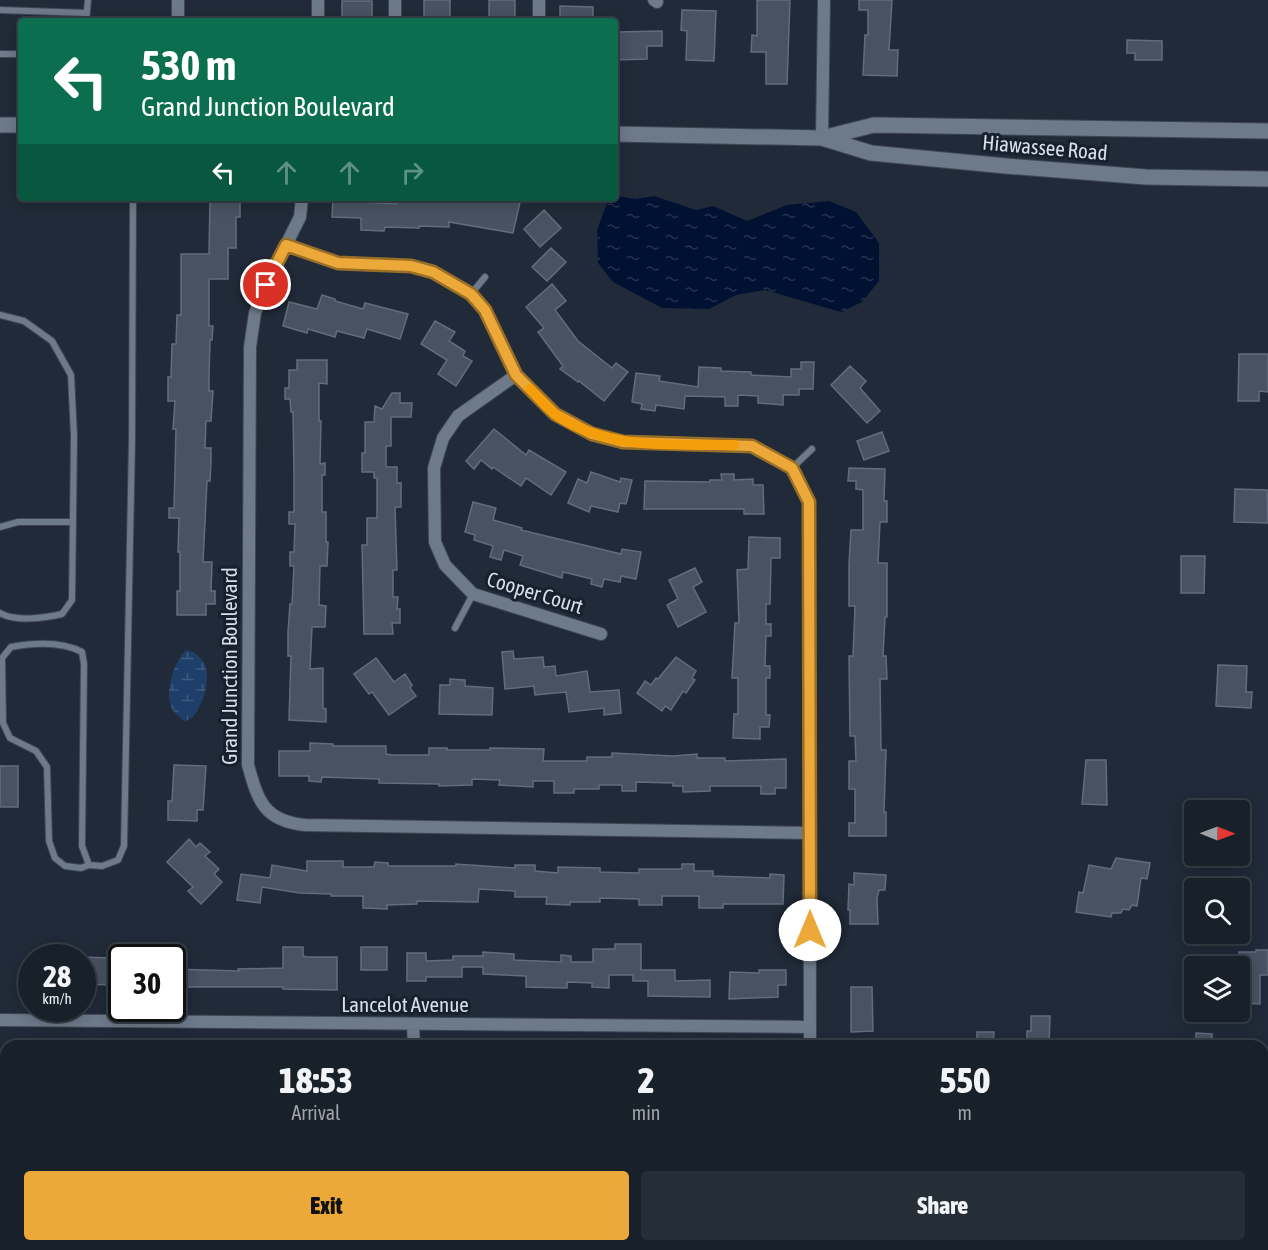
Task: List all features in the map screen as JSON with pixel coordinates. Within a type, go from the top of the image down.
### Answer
[{"type":"main road","points":[[0,124],[18,125]]},
{"type":"main road","name":"Hiawassee Road","points":[[618,134],[822,138],[874,125],[1268,131]]},
{"type":"main road","name":"Hiawassee Road","points":[[822,138],[871,153],[1006,166],[1146,177],[1268,179]]},
{"type":"street","points":[[177,0],[177,18]]},
{"type":"street","points":[[318,0],[318,18]]},
{"type":"street","points":[[395,0],[395,18]]},
{"type":"street","points":[[539,0],[539,18]]},
{"type":"street","points":[[822,138],[824,0]]},
{"type":"street","name":"Grand Junction Boulevard","points":[[302,201],[300,217],[266,285],[255,313],[250,347],[248,765],[257,796],[268,812],[287,823],[305,825],[809,833]]},
{"type":"street","points":[[286,245],[338,263],[411,266],[433,272],[471,294],[485,310],[516,375],[555,414],[592,434],[623,442],[752,446],[792,468],[809,502],[810,1040]]},
{"type":"street","name":"Cooper Court","points":[[516,375],[458,416],[443,438],[434,468],[435,542],[445,565],[473,594],[601,634]]},
{"type":"street","name":"Lancelot Avenue","points":[[0,1020],[810,1027]]},
{"type":"street","points":[[413,1025],[414,1040]]},
{"type":"lane","points":[[86,18],[88,0]]},
{"type":"lane","points":[[0,10],[87,13]]},
{"type":"lane","points":[[0,54],[18,54]]},
{"type":"lane","points":[[89,865],[82,846],[84,664],[82,652],[70,646],[26,644],[10,647],[2,658],[3,723],[10,738],[36,752],[47,767],[49,841],[55,858],[65,866],[81,868],[89,865],[102,866],[118,860],[124,846],[132,440],[133,201]]},
{"type":"lane","points":[[471,294],[485,277]]},
{"type":"lane","points":[[0,315],[24,321],[52,341],[71,375],[74,436],[72,600],[62,614],[51,617],[18,618],[0,613]]},
{"type":"lane","points":[[792,468],[812,449]]},
{"type":"lane","points":[[0,527],[18,522],[72,522]]},
{"type":"lane","points":[[455,628],[473,594]]},
{"type":"green space","points":[[186,650],[202,659],[207,684],[202,702],[193,717],[184,721],[174,712],[169,692],[174,669]]},
{"type":"water","points":[[618,196],[635,199],[654,196],[696,210],[713,206],[747,221],[787,205],[829,201],[856,212],[879,243],[879,281],[862,302],[841,312],[765,290],[736,295],[709,309],[662,308],[613,282],[598,263],[597,230],[607,203],[618,201]]},
{"type":"building","points":[[424,0],[450,0],[450,18],[424,18]]},
{"type":"building","points":[[489,0],[515,0],[515,18],[489,18]]},
{"type":"building","points":[[757,0],[790,0],[787,84],[766,84],[766,52],[751,52],[752,35],[757,36]]},
{"type":"building","points":[[859,0],[892,0],[889,50],[898,50],[897,76],[863,75],[865,35],[868,35],[868,10],[859,10]]},
{"type":"building","points":[[342,1],[372,1],[372,18],[342,18]]},
{"type":"building","points":[[560,6],[593,7],[593,18],[560,18]]},
{"type":"building","points":[[682,10],[716,11],[714,61],[686,60],[687,31],[681,30]]},
{"type":"building","points":[[662,31],[662,46],[647,46],[647,59],[618,60],[618,32]]},
{"type":"building","points":[[1127,40],[1162,41],[1162,60],[1135,60],[1135,53],[1127,53]]},
{"type":"building","points":[[210,201],[240,201],[240,217],[236,217],[236,248],[228,248],[228,279],[209,279],[209,326],[213,326],[212,340],[210,340],[209,391],[213,391],[211,421],[206,421],[205,448],[211,448],[211,461],[210,481],[207,481],[203,562],[212,562],[211,591],[215,591],[215,604],[206,604],[206,615],[177,615],[177,591],[180,591],[179,518],[169,518],[169,508],[174,508],[175,401],[168,401],[168,377],[171,377],[172,344],[176,344],[177,315],[181,315],[181,254],[209,254]]},
{"type":"building","points":[[333,201],[397,204],[397,201],[520,201],[513,233],[449,222],[449,227],[385,227],[384,231],[361,230],[361,218],[332,217]]},
{"type":"building","points":[[544,210],[561,228],[540,247],[524,229]]},
{"type":"building","points":[[551,248],[566,262],[547,281],[532,267]]},
{"type":"building","points":[[552,284],[566,301],[555,310],[578,341],[612,368],[616,363],[628,372],[604,401],[560,369],[563,366],[538,332],[544,328],[526,307]]},
{"type":"building","points":[[322,295],[363,309],[365,303],[408,314],[400,339],[367,329],[364,338],[337,331],[335,337],[308,329],[307,333],[283,326],[289,302],[317,309]]},
{"type":"building","points":[[435,321],[455,332],[449,341],[465,351],[463,356],[472,361],[456,386],[438,374],[447,360],[421,344]]},
{"type":"building","points":[[1239,354],[1268,354],[1268,392],[1259,391],[1259,401],[1238,401]]},
{"type":"building","points":[[297,360],[327,360],[327,384],[319,383],[320,464],[325,463],[325,475],[322,475],[322,512],[326,512],[326,542],[328,542],[327,566],[320,566],[319,605],[326,606],[325,627],[312,627],[310,669],[323,668],[323,708],[326,709],[326,722],[289,720],[291,656],[288,656],[288,632],[294,566],[290,566],[290,552],[294,552],[295,524],[289,524],[289,512],[294,512],[293,412],[291,412],[290,399],[285,399],[285,388],[289,388],[289,370],[297,370]]},
{"type":"building","points":[[801,362],[814,362],[813,389],[799,389],[799,395],[783,395],[783,405],[758,403],[758,396],[738,395],[738,406],[725,406],[725,397],[685,396],[684,409],[656,405],[655,411],[641,409],[642,404],[632,402],[636,373],[660,376],[659,381],[698,387],[699,367],[721,368],[721,371],[751,372],[751,375],[791,377],[791,369],[801,369]]},
{"type":"building","points":[[850,366],[866,381],[860,388],[880,411],[867,423],[831,385]]},
{"type":"building","points":[[392,393],[400,393],[400,403],[412,403],[411,417],[391,417],[391,446],[386,446],[386,467],[397,467],[397,483],[401,483],[401,507],[395,507],[397,570],[393,570],[393,597],[398,597],[397,609],[400,609],[400,623],[392,623],[393,634],[364,634],[362,545],[367,545],[367,518],[377,518],[377,478],[374,478],[374,472],[362,472],[362,453],[365,453],[365,422],[374,422],[375,406],[382,409]]},
{"type":"building","points":[[494,429],[526,455],[529,450],[566,472],[551,495],[526,478],[521,486],[481,460],[474,469],[466,461]]},
{"type":"building","points":[[882,432],[889,451],[864,460],[857,441]]},
{"type":"building","points":[[849,468],[885,469],[884,501],[887,501],[887,522],[880,522],[878,563],[887,563],[887,617],[885,617],[883,656],[886,656],[887,679],[880,679],[881,750],[886,750],[884,812],[886,812],[886,836],[849,836],[849,823],[855,823],[855,789],[849,789],[849,761],[856,761],[855,736],[850,736],[849,656],[853,656],[855,606],[849,606],[849,564],[851,530],[863,530],[863,490],[856,489],[856,481],[848,481]]},
{"type":"building","points":[[591,472],[620,482],[621,478],[632,480],[626,504],[620,503],[618,512],[591,506],[589,512],[568,503],[578,479],[587,483]]},
{"type":"building","points":[[721,474],[734,474],[734,480],[753,479],[753,485],[763,485],[764,514],[744,514],[744,509],[644,509],[645,481],[710,482],[710,480],[722,480]]},
{"type":"building","points":[[1235,489],[1267,490],[1268,523],[1234,522]]},
{"type":"building","points":[[473,502],[496,508],[493,520],[522,528],[521,530],[621,554],[622,549],[641,552],[636,579],[621,576],[620,582],[604,579],[602,587],[591,584],[592,579],[563,572],[562,578],[520,565],[523,556],[504,550],[501,560],[490,557],[493,546],[474,540],[475,535],[465,532]]},
{"type":"building","points":[[749,537],[780,538],[780,558],[771,558],[770,604],[766,604],[766,624],[771,624],[771,636],[766,636],[765,666],[770,666],[770,678],[766,678],[766,715],[770,715],[769,727],[760,727],[760,739],[733,738],[734,714],[738,714],[738,678],[732,678],[735,623],[739,623],[737,570],[748,569]]},
{"type":"building","points":[[1181,556],[1205,556],[1204,593],[1181,593]]},
{"type":"building","points":[[695,568],[702,582],[693,587],[706,612],[678,627],[667,605],[678,599],[669,580]]},
{"type":"building","points":[[513,651],[514,659],[543,657],[544,667],[555,666],[556,676],[587,671],[590,692],[619,690],[621,713],[604,715],[604,708],[569,712],[566,692],[535,695],[534,686],[505,689],[502,652]]},
{"type":"building","points":[[676,657],[696,671],[692,678],[695,680],[686,693],[683,691],[671,710],[665,706],[662,711],[637,693],[645,681],[651,685],[656,678],[658,679]]},
{"type":"building","points":[[376,658],[394,682],[405,674],[416,696],[389,715],[372,692],[369,694],[354,674]]},
{"type":"building","points":[[1218,665],[1247,666],[1246,692],[1252,692],[1251,708],[1216,706]]},
{"type":"building","points":[[450,679],[465,680],[465,686],[493,688],[492,715],[439,714],[440,685],[450,685]]},
{"type":"building","points":[[310,743],[333,744],[333,746],[386,746],[386,754],[393,755],[429,755],[429,748],[447,748],[447,750],[544,749],[543,761],[587,761],[587,757],[612,757],[612,753],[673,756],[697,754],[697,758],[725,758],[725,761],[786,759],[786,788],[775,788],[775,794],[761,794],[761,786],[710,786],[710,791],[683,792],[683,786],[673,786],[673,783],[636,782],[636,791],[622,791],[622,785],[599,785],[599,789],[574,789],[574,793],[554,793],[554,781],[533,781],[533,787],[499,785],[500,780],[472,779],[472,785],[439,786],[439,784],[379,783],[379,779],[322,777],[321,782],[309,781],[309,776],[279,776],[279,751],[310,751]]},
{"type":"building","points":[[1086,760],[1106,760],[1107,805],[1082,804]]},
{"type":"building","points":[[174,765],[206,766],[203,810],[197,810],[197,821],[168,820],[168,801],[172,801]]},
{"type":"building","points":[[0,766],[18,766],[18,807],[0,807]]},
{"type":"building","points":[[189,839],[196,847],[200,843],[210,852],[205,856],[219,869],[214,874],[222,882],[201,904],[188,891],[193,887],[167,862]]},
{"type":"building","points":[[1116,858],[1150,863],[1147,879],[1141,878],[1137,906],[1132,905],[1129,910],[1123,909],[1121,913],[1112,913],[1111,917],[1076,912],[1079,892],[1083,893],[1089,865],[1111,869]]},
{"type":"building","points":[[307,861],[343,861],[343,867],[374,867],[375,862],[388,863],[388,866],[456,866],[456,864],[515,868],[515,865],[535,865],[535,871],[558,873],[558,867],[600,868],[600,872],[639,873],[639,869],[682,869],[682,864],[694,864],[694,871],[713,871],[713,876],[770,878],[770,874],[784,875],[783,904],[723,904],[723,908],[699,908],[699,896],[662,896],[662,905],[639,905],[639,899],[600,898],[600,902],[570,902],[570,905],[546,904],[547,897],[515,897],[515,891],[479,889],[478,902],[417,901],[417,904],[387,905],[387,909],[363,908],[363,896],[331,896],[331,894],[300,893],[262,887],[260,903],[237,900],[241,874],[270,878],[272,865],[307,871]]},
{"type":"building","points":[[854,873],[886,875],[885,890],[879,890],[877,898],[878,924],[850,924],[849,884],[854,885]]},
{"type":"building","points":[[615,944],[641,944],[641,970],[675,970],[675,981],[710,980],[710,997],[648,996],[648,981],[633,981],[633,975],[609,975],[609,988],[592,987],[592,983],[567,982],[567,988],[526,987],[526,976],[483,974],[483,967],[462,967],[462,977],[426,977],[426,981],[407,981],[407,953],[426,953],[426,961],[453,960],[453,956],[483,956],[483,952],[514,954],[514,960],[561,962],[561,955],[571,956],[571,962],[593,962],[593,949],[615,949]]},
{"type":"building","points":[[283,947],[303,947],[303,956],[307,957],[337,957],[337,990],[283,989],[283,987],[186,987],[186,969],[239,971],[238,969],[283,968]]},
{"type":"building","points":[[361,947],[387,947],[387,970],[361,970]]},
{"type":"building","points":[[1256,950],[1268,950],[1268,975],[1260,975],[1260,1004],[1250,1004],[1250,956],[1239,956],[1239,952],[1256,952]]},
{"type":"building","points":[[96,957],[108,958],[108,985],[96,984]]},
{"type":"building","points":[[759,970],[786,970],[786,985],[778,985],[778,997],[729,999],[730,972],[759,973]]},
{"type":"building","points":[[851,987],[872,987],[873,1031],[851,1032]]},
{"type":"building","points":[[1031,1016],[1050,1016],[1049,1040],[1027,1040],[1027,1031],[1031,1031]]},
{"type":"building","points":[[977,1032],[994,1032],[993,1040],[977,1040]]},
{"type":"building","points":[[1196,1033],[1212,1034],[1212,1040],[1196,1040]]},
{"type":"slow traffic","points":[[530,389],[555,414],[592,434],[623,442],[734,445]]},
{"type":"route","points":[[266,285],[286,245],[338,263],[411,266],[433,272],[471,294],[485,310],[516,375],[555,414],[592,434],[623,442],[752,446],[792,468],[809,502],[810,930]]}]
